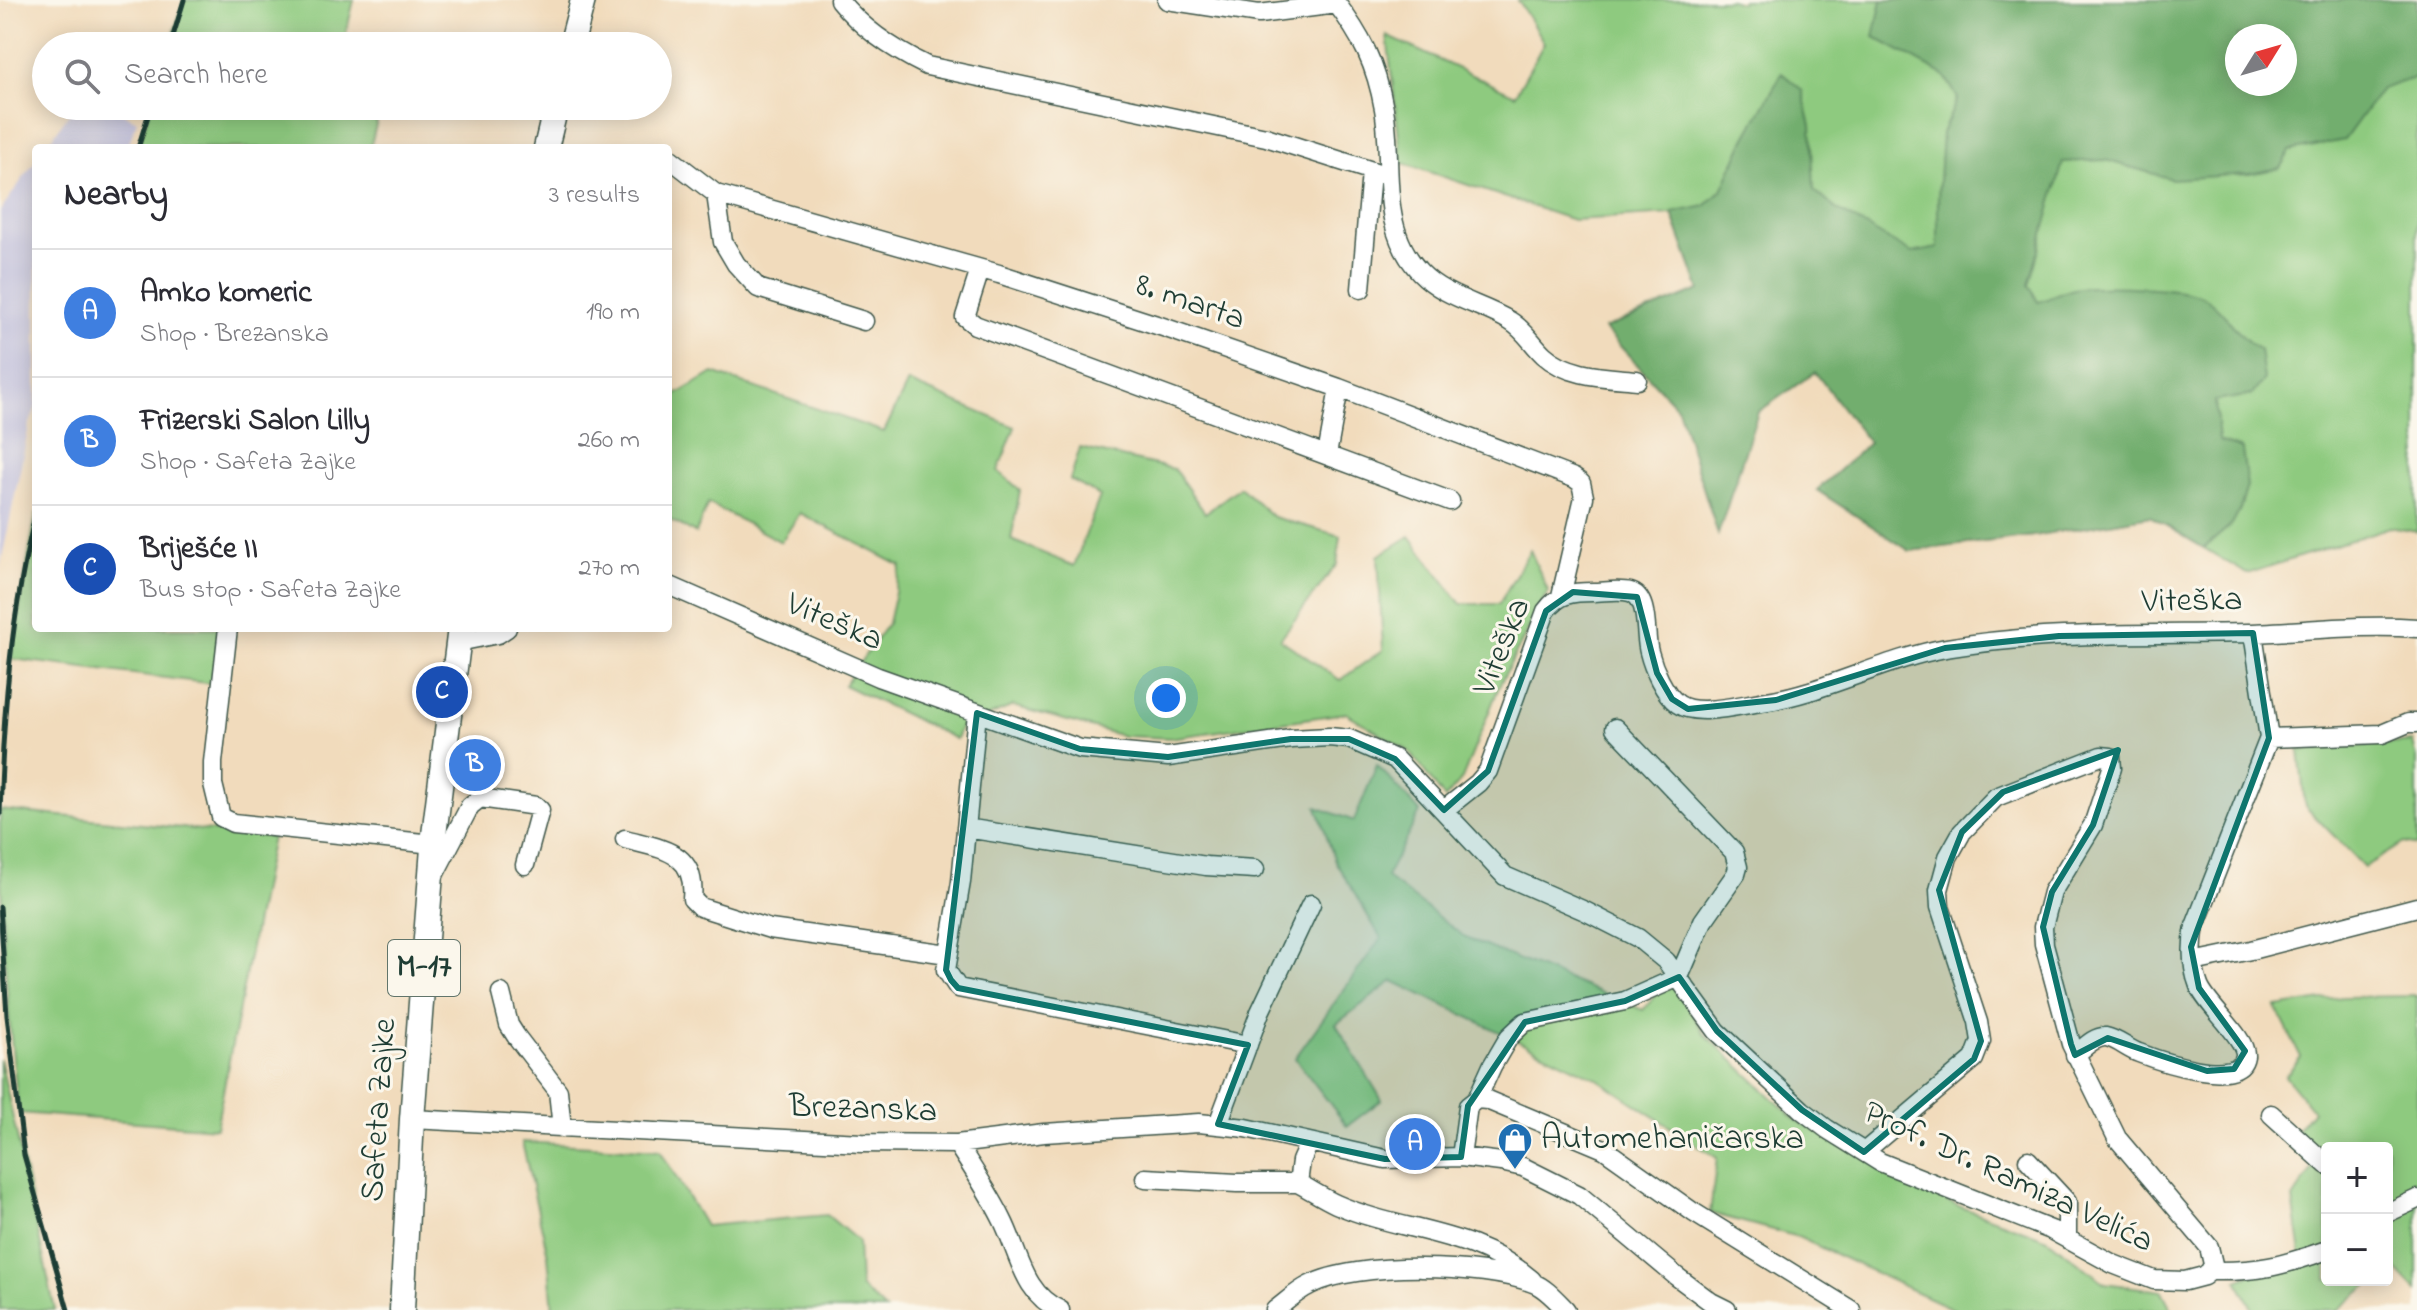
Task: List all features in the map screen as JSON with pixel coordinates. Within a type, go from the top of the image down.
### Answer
[{"type":"main road","points":[[575,32],[583,0]]},
{"type":"main road","points":[[547,144],[553,120]]},
{"type":"main road","name":"Safeta Zajke","points":[[402,1310],[412,1119],[433,844],[459,635]]},
{"type":"street","points":[[839,0],[868,30],[895,50],[927,66],[1266,137],[1380,174]]},
{"type":"street","points":[[1167,0],[1259,14],[1336,2],[1362,38],[1378,79],[1389,141],[1380,174],[1361,289]]},
{"type":"street","name":"8. marta","points":[[672,160],[716,194],[980,270],[1163,327],[1339,388],[1574,478],[1581,483],[1584,497],[1561,596]]},
{"type":"street","points":[[1380,174],[1396,233],[1406,254],[1432,283],[1511,322],[1524,331],[1543,354],[1564,367],[1596,376],[1637,380]]},
{"type":"street","points":[[716,194],[723,242],[736,264],[758,288],[864,321]]},
{"type":"street","points":[[980,270],[965,317],[975,325],[1450,501]]},
{"type":"street","points":[[1327,455],[1339,388]]},
{"type":"street","name":"Viteška","points":[[672,587],[878,677],[1080,749],[1168,757],[1291,739],[1349,739],[1395,759],[1444,810],[1488,771],[1546,611],[1561,596],[1573,592],[1629,592],[1637,597],[1642,606],[1648,650],[1657,673],[1672,699],[1688,709],[1776,700],[1945,648],[2059,636],[2253,633],[2374,625],[2417,628]]},
{"type":"street","points":[[228,632],[213,773],[216,804],[221,817],[233,823],[433,844]]},
{"type":"street","points":[[459,635],[501,632]]},
{"type":"street","points":[[2075,1055],[2102,1037],[2148,1056],[2207,1071],[2225,1072],[2242,1064],[2245,1058],[2243,1045],[2199,988],[2191,947],[2195,926],[2269,738],[2253,633]]},
{"type":"street","points":[[977,713],[961,882],[946,970],[958,988],[1248,1045]]},
{"type":"street","points":[[2269,738],[2382,734],[2408,723],[2417,723]]},
{"type":"street","points":[[1461,1157],[1468,1106],[1477,1099],[1509,1037],[1525,1022],[1625,1001],[1679,977],[1703,921],[1738,867],[1734,852],[1615,728]]},
{"type":"street","name":"Prof. Dr. Ramiza Velića","points":[[1444,810],[1505,876],[1638,938],[1666,961],[1717,1031],[1802,1110],[1864,1152],[1894,1168],[2051,1230],[2113,1264],[2154,1280],[2197,1279],[2210,1271],[2213,1264],[2209,1247],[2123,1146],[2075,1055],[2044,944],[2043,927],[2052,892],[2093,825],[2112,768],[2111,757],[2101,756],[1996,797],[1962,832],[1948,857],[1939,890],[1940,907],[1978,1022],[1981,1041],[1974,1059],[1864,1152]]},
{"type":"street","points":[[430,883],[470,806],[480,798],[536,806],[540,810],[525,865]]},
{"type":"street","points":[[966,828],[1206,866],[1255,869]]},
{"type":"street","points":[[625,839],[669,852],[684,861],[693,885],[692,899],[700,907],[770,929],[948,954]]},
{"type":"street","points":[[1218,1124],[1260,1012],[1311,904]]},
{"type":"street","points":[[2193,962],[2417,907]]},
{"type":"street","points":[[501,993],[509,1025],[558,1091],[562,1128]]},
{"type":"street","points":[[1477,1099],[1487,1100],[1604,1149],[1693,1212],[1851,1310]]},
{"type":"street","points":[[2271,1114],[2321,1160]]},
{"type":"street","name":"Brezanska","points":[[412,1119],[847,1142],[957,1144],[1044,1133],[1199,1123],[1218,1124],[1385,1159],[1461,1157],[1523,1167],[1570,1190],[1676,1276],[1727,1310]]},
{"type":"street","points":[[1298,1183],[1301,1161],[1309,1143]]},
{"type":"street","points":[[957,1144],[1003,1221],[1025,1275],[1048,1305],[1060,1310]]},
{"type":"street","points":[[2028,1160],[2067,1202],[2067,1239]]},
{"type":"street","points":[[1145,1178],[1298,1183],[1337,1204],[1483,1247],[1516,1266],[1566,1310]]},
{"type":"street","points":[[2393,1210],[2417,1199]]},
{"type":"street","points":[[2210,1271],[2249,1272],[2287,1264],[2321,1252]]},
{"type":"street","points":[[1275,1310],[1308,1285],[1356,1272],[1429,1267],[1485,1272],[1536,1283]]},
{"type":"highlighted area","points":[[1573,592],[1637,597],[1657,673],[1672,699],[1688,709],[1776,700],[1945,648],[2059,636],[2253,633],[2269,738],[2191,947],[2199,988],[2245,1051],[2234,1069],[2207,1071],[2108,1038],[2075,1055],[2071,1044],[2043,927],[2052,892],[2093,825],[2118,750],[2003,792],[1962,832],[1939,890],[1981,1041],[1974,1059],[1864,1152],[1802,1110],[1717,1031],[1679,977],[1625,1001],[1525,1022],[1468,1106],[1461,1157],[1385,1159],[1218,1124],[1248,1045],[958,988],[951,980],[946,970],[977,713],[1080,749],[1168,757],[1291,739],[1349,739],[1395,759],[1444,810],[1488,771],[1546,611]]},
{"type":"shaded area","points":[[64,120],[137,121],[128,144],[48,144]]},
{"type":"shaded area","points":[[32,166],[32,418],[0,568],[0,211]]},
{"type":"green space","points":[[184,0],[354,0],[346,32],[174,32]]},
{"type":"green space","points":[[1518,0],[1730,0],[1740,3],[1742,0],[2417,0],[2417,532],[2390,527],[2247,574],[2150,516],[2033,536],[1910,551],[1817,490],[1869,443],[1815,372],[1758,412],[1718,534],[1678,408],[1604,329],[1700,290],[1672,214],[1573,220],[1402,163],[1387,36],[1515,95],[1544,43]]},
{"type":"green space","points":[[1882,0],[2417,0],[2417,77],[2381,89],[2344,140],[2290,151],[2280,168],[2249,174],[2172,179],[2105,160],[2063,162],[2029,285],[2038,302],[2069,290],[2090,287],[2183,291],[2207,299],[2245,339],[2260,350],[2264,379],[2252,395],[2215,401],[2219,441],[2242,449],[2247,486],[2232,524],[2204,548],[2150,516],[2033,536],[1910,551],[1817,490],[1869,443],[1815,372],[1758,412],[1718,534],[1678,408],[1604,329],[1700,290],[1672,213],[1705,206],[1722,190],[1745,139],[1782,73],[1802,90],[1811,125],[1814,190],[1836,209],[1912,253],[1938,248],[1942,133],[1958,98],[1944,75],[1874,37]]},
{"type":"green space","points":[[147,120],[377,121],[371,144],[139,144]]},
{"type":"green space","points":[[713,373],[884,432],[908,382],[1015,427],[998,471],[1020,490],[1011,540],[1074,566],[1100,496],[1070,480],[1080,448],[1174,469],[1205,513],[1240,487],[1273,517],[1341,536],[1337,564],[1280,639],[1340,680],[1383,650],[1378,556],[1410,536],[1461,604],[1499,604],[1530,550],[1548,591],[1501,682],[1462,779],[1445,799],[1410,752],[1346,713],[1170,738],[1123,736],[1013,706],[960,728],[956,739],[844,685],[888,623],[901,566],[800,513],[781,542],[708,503],[696,533],[672,521],[672,398]]},
{"type":"green space","points":[[32,536],[32,632],[222,632],[214,684],[11,659]]},
{"type":"green space","points":[[2413,742],[2417,759],[2417,846],[2404,843],[2364,867],[2305,806],[2299,750]]},
{"type":"green space","points":[[1377,765],[1420,812],[1386,877],[1466,938],[1643,1010],[1670,979],[1705,1034],[1796,1120],[1950,1203],[2048,1239],[2105,1283],[2162,1291],[2172,1310],[1955,1310],[1798,1237],[1710,1213],[1717,1158],[1596,1078],[1393,981],[1336,1024],[1382,1100],[1347,1126],[1295,1058],[1381,938],[1335,861],[1317,807],[1354,821]]},
{"type":"green space","points":[[0,810],[272,837],[216,1128],[19,1113],[5,962]]},
{"type":"green space","points":[[2417,996],[2417,1291],[2393,1266],[2393,1142],[2321,1142],[2321,1286],[2368,1286],[2338,1310],[2253,1310],[2237,1280],[2301,1254],[2293,1199],[2316,1163],[2297,1130],[2313,1111],[2285,1076],[2301,1057],[2276,1007],[2342,997]]},
{"type":"green space","points":[[0,1059],[55,1310],[0,1310]]},
{"type":"green space","points":[[522,1142],[660,1150],[705,1226],[827,1215],[858,1241],[860,1287],[885,1310],[553,1310],[548,1255]]},
{"type":"railway","points":[[174,32],[184,0]]},
{"type":"railway","points":[[139,144],[147,120]]},
{"type":"railway","points":[[0,815],[10,663],[20,587],[32,529]]},
{"type":"railway","points":[[0,907],[7,1016],[24,1155],[68,1310]]},
{"type":"place","name":"Briješće II","points":[[442,692]]},
{"type":"place","name":"Frizerski Salon Lilly","points":[[475,765]]},
{"type":"place","name":"Amko komeric","points":[[1415,1144]]},
{"type":"place","name":"Automehaničarska","points":[[1515,1171]]}]
